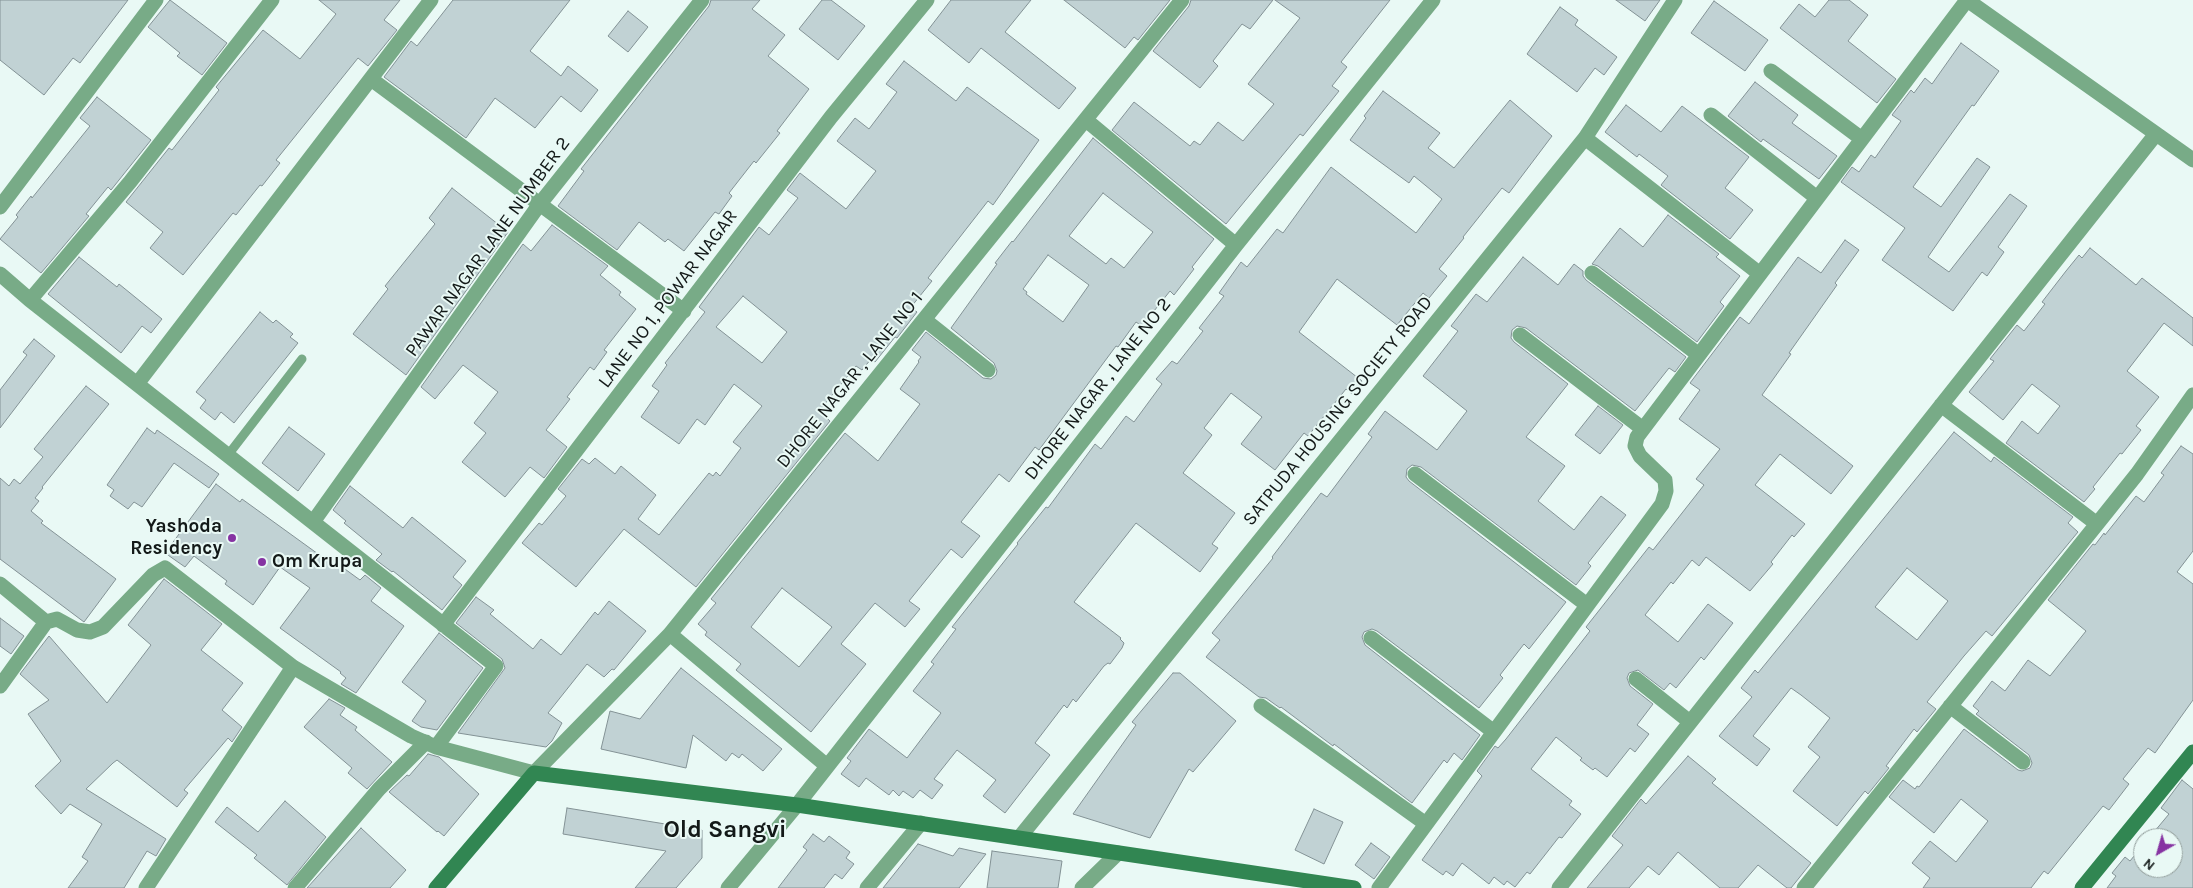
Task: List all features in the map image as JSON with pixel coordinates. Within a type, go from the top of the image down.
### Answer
[{"type":"street","points":[[0,207],[156,0]]},
{"type":"street","points":[[30,300],[130,182],[272,0]]},
{"type":"street","points":[[137,384],[431,0]]},
{"type":"street","name":"PAWAR NAGAR LANE NUMBER 2","points":[[313,522],[539,205],[702,0]]},
{"type":"street","name":"LANE NO 1, POWAR NAGAR","points":[[443,625],[831,117],[927,0]]},
{"type":"street","name":"DHORE NAGAR , LANE NO 1","points":[[534,773],[670,634],[1182,0]]},
{"type":"street","name":"SATPUDA HOUSING SOCIETY ROAD","points":[[1019,838],[1585,138],[1675,0]]},
{"type":"street","points":[[1379,888],[1662,504],[1666,491],[1665,480],[1640,456],[1635,446],[1637,437],[1968,0],[2193,160]]},
{"type":"street","name":"DHORE NAGAR , LANE NO 2","points":[[728,888],[827,766],[1429,1]]},
{"type":"street","points":[[1771,71],[1862,139]]},
{"type":"street","points":[[371,79],[684,311]]},
{"type":"street","points":[[1711,114],[1818,198]]},
{"type":"street","points":[[1086,120],[1236,245]]},
{"type":"street","points":[[1559,888],[2156,134]]},
{"type":"street","points":[[1585,138],[1760,274]]},
{"type":"street","points":[[1592,273],[1699,355]]},
{"type":"street","points":[[0,274],[30,300],[496,666],[431,744],[379,789],[295,888]]},
{"type":"street","points":[[925,320],[988,370]]},
{"type":"street","points":[[1520,335],[1643,429]]},
{"type":"street","points":[[1804,888],[2137,474],[2193,395]]},
{"type":"street","points":[[1941,405],[2097,524]]},
{"type":"street","points":[[1415,474],[1587,605]]},
{"type":"street","points":[[0,686],[46,622],[56,619],[77,630],[90,632],[103,627],[153,575],[165,568],[293,667],[411,736],[431,744],[534,773],[796,805],[1118,853],[1295,884],[1354,888]]},
{"type":"street","points":[[0,584],[46,622]]},
{"type":"street","points":[[670,634],[827,766]]},
{"type":"street","points":[[1371,638],[1494,732]]},
{"type":"street","points":[[146,888],[293,667]]},
{"type":"street","points":[[1636,679],[1690,722]]},
{"type":"street","points":[[1261,706],[1426,824]]},
{"type":"street","points":[[1950,706],[2023,762]]},
{"type":"street","points":[[2082,888],[2193,752]]},
{"type":"street","points":[[436,888],[534,773]]},
{"type":"street","points":[[867,888],[920,823]]},
{"type":"street","points":[[1082,888],[1118,853]]},
{"type":"lane","points":[[228,455],[302,359]]},
{"type":"building","points":[[0,0],[128,0],[80,63],[73,58],[44,95],[0,60]]},
{"type":"building","points":[[170,0],[227,43],[202,75],[177,56],[180,53],[148,27]]},
{"type":"building","points":[[319,0],[400,0],[384,20],[397,30],[368,66],[358,58],[276,160],[280,163],[262,186],[260,185],[236,215],[233,213],[183,275],[150,248],[163,232],[126,202],[169,148],[172,150],[219,90],[216,87],[263,30],[300,59],[336,14]]},
{"type":"building","points":[[453,0],[570,0],[530,51],[561,76],[568,66],[598,90],[581,112],[561,96],[535,128],[495,98],[466,138],[384,77],[411,41],[417,46]]},
{"type":"building","points":[[711,0],[760,0],[752,9],[785,35],[768,56],[809,89],[777,131],[780,133],[756,163],[754,161],[729,193],[732,196],[719,214],[715,212],[684,251],[668,239],[665,242],[639,222],[617,250],[558,206],[584,171],[581,169],[709,6]]},
{"type":"building","points":[[822,0],[831,0],[865,26],[838,60],[799,29]]},
{"type":"building","points":[[951,0],[1031,0],[1005,32],[1076,88],[1059,109],[981,48],[969,63],[928,30]]},
{"type":"building","points":[[1064,0],[1170,0],[1138,40],[1134,37],[1125,48]]},
{"type":"building","points":[[1191,0],[1273,0],[1250,29],[1242,24],[1213,61],[1218,66],[1200,88],[1153,51],[1189,6]]},
{"type":"building","points":[[1275,0],[1390,0],[1341,62],[1347,67],[1332,86],[1339,91],[1303,136],[1300,134],[1226,224],[1112,130],[1134,102],[1190,146],[1194,141],[1200,145],[1218,122],[1243,141],[1274,104],[1248,84],[1300,18]]},
{"type":"building","points":[[1616,0],[1660,0],[1645,21]]},
{"type":"building","points":[[1829,0],[1849,0],[1868,15],[1848,41],[1896,79],[1877,103],[1780,28],[1799,4],[1815,17]]},
{"type":"building","points":[[1714,1],[1768,40],[1745,71],[1691,33]]},
{"type":"building","points":[[1560,7],[1578,20],[1575,25],[1617,57],[1604,75],[1595,68],[1577,92],[1527,54]]},
{"type":"building","points":[[628,11],[648,27],[628,52],[608,36]]},
{"type":"building","points":[[1961,43],[1999,71],[1913,187],[1941,207],[1977,158],[1990,167],[1928,257],[1949,272],[2010,194],[2027,206],[1998,247],[2004,252],[1987,276],[1982,272],[1953,311],[1882,260],[1905,228],[1841,182],[1852,167],[1859,172],[1871,155],[1875,158],[1901,121],[1892,115],[1911,90],[1914,93],[1925,78],[1932,84]]},
{"type":"building","points":[[904,61],[956,101],[967,87],[1039,140],[993,205],[988,201],[928,278],[932,281],[911,307],[917,312],[897,338],[895,337],[875,362],[871,359],[862,370],[856,366],[819,411],[830,421],[696,587],[624,529],[576,587],[522,543],[539,523],[542,525],[566,496],[558,489],[582,459],[589,464],[595,458],[615,474],[621,466],[656,495],[638,519],[659,535],[709,473],[713,476],[716,472],[720,476],[741,448],[733,442],[762,406],[734,384],[705,425],[697,419],[679,444],[641,417],[659,391],[652,386],[667,365],[665,363],[705,312],[699,307],[759,227],[769,235],[798,198],[787,190],[800,173],[846,209],[876,171],[837,141],[855,118],[869,129],[897,92],[886,84]],"holes":[[[743,296],[787,332],[762,363],[716,327]]]},
{"type":"building","points":[[1755,82],[1798,115],[1792,123],[1837,156],[1819,179],[1763,139],[1761,142],[1728,116]]},
{"type":"building","points":[[1383,91],[1440,133],[1428,148],[1454,168],[1510,100],[1552,136],[1509,193],[1502,188],[1463,237],[1439,269],[1447,276],[1429,298],[1423,293],[1397,325],[1337,279],[1299,332],[1362,381],[1352,394],[1346,389],[1308,436],[1304,433],[1275,470],[1241,444],[1262,417],[1231,393],[1204,428],[1212,435],[1183,473],[1235,513],[1212,544],[1218,548],[1200,572],[1136,523],[1074,602],[1121,638],[1124,643],[1122,648],[1110,664],[1108,663],[1104,666],[1076,702],[1073,699],[1067,708],[1064,705],[1035,743],[1050,755],[1005,813],[983,796],[996,780],[957,750],[934,779],[943,785],[932,799],[920,790],[913,798],[903,791],[899,796],[893,790],[889,795],[866,778],[859,787],[841,774],[851,761],[847,758],[869,729],[907,758],[941,713],[913,691],[934,664],[931,662],[956,629],[952,627],[1046,507],[1048,508],[1095,444],[1101,449],[1126,416],[1134,422],[1162,384],[1156,379],[1172,361],[1177,364],[1203,331],[1199,328],[1224,296],[1219,293],[1241,262],[1247,267],[1277,229],[1283,233],[1331,167],[1416,233],[1442,199],[1414,176],[1409,183],[1350,140],[1366,118],[1364,116]]},
{"type":"building","points":[[97,97],[151,140],[111,190],[108,187],[86,214],[89,216],[41,273],[0,239],[18,217],[16,215],[31,196],[32,198],[90,126],[80,118]]},
{"type":"building","points":[[1626,105],[1661,132],[1682,106],[1749,157],[1725,188],[1753,210],[1730,239],[1661,185],[1668,176],[1639,154],[1637,157],[1605,132]]},
{"type":"building","points":[[1093,138],[1214,239],[1192,267],[1194,269],[1174,295],[1170,291],[1142,326],[1136,322],[1118,347],[1116,346],[1039,450],[1035,447],[1009,482],[999,474],[961,522],[980,536],[962,558],[951,549],[909,601],[920,609],[905,627],[875,603],[841,644],[866,664],[811,732],[736,670],[741,664],[705,635],[707,632],[698,624],[716,603],[711,599],[845,433],[878,461],[920,404],[900,389],[919,362],[921,357],[912,350],[926,332],[983,378],[991,379],[996,375],[997,371],[994,363],[951,328],[997,264],[995,263]],"holes":[[[1103,193],[1153,232],[1124,268],[1111,258],[1106,264],[1069,236]],[[1048,255],[1089,285],[1063,322],[1026,294],[1027,292],[1023,289]],[[782,588],[832,627],[799,667],[751,627]]]},
{"type":"building","points":[[452,188],[508,232],[406,375],[353,334],[388,289],[385,286],[435,224],[429,218]]},
{"type":"building","points":[[1668,215],[1719,254],[1716,257],[1740,276],[1720,302],[1724,306],[1697,342],[1598,266],[1592,264],[1620,228],[1643,247]]},
{"type":"building","points":[[552,225],[608,266],[600,275],[621,292],[619,295],[636,309],[604,350],[607,352],[594,370],[590,367],[567,397],[570,399],[546,430],[567,447],[544,478],[530,467],[505,497],[462,462],[486,433],[474,423],[498,392],[463,365],[435,399],[421,387],[523,244],[531,251]]},
{"type":"building","points":[[1845,240],[1859,250],[1835,283],[1837,285],[1762,395],[1853,466],[1831,494],[1780,454],[1755,485],[1805,524],[1794,537],[1792,535],[1771,562],[1773,564],[1750,591],[1706,557],[1699,566],[1692,560],[1673,584],[1671,582],[1645,615],[1678,642],[1708,604],[1733,623],[1704,660],[1701,657],[1676,688],[1670,683],[1664,690],[1638,670],[1629,673],[1627,678],[1630,686],[1653,704],[1637,725],[1649,734],[1635,752],[1630,748],[1607,777],[1595,768],[1593,770],[1580,760],[1582,758],[1556,737],[1531,769],[1572,801],[1569,805],[1581,814],[1562,838],[1559,837],[1530,874],[1527,872],[1515,887],[1507,881],[1504,885],[1494,877],[1489,884],[1462,863],[1453,876],[1446,871],[1443,875],[1422,860],[1482,776],[1477,771],[1495,746],[1498,748],[1506,739],[1590,631],[1586,627],[1649,547],[1653,550],[1704,485],[1696,479],[1720,449],[1679,419],[1700,390],[1690,383],[1740,317],[1749,324],[1798,257],[1821,273]]},
{"type":"building","points":[[2090,248],[2136,285],[2142,278],[2193,318],[2193,346],[2164,323],[2127,371],[2159,397],[2136,426],[2141,430],[2093,487],[2095,489],[2084,502],[2006,443],[2022,421],[2038,434],[2060,406],[2032,384],[2003,420],[1969,392],[1994,361],[1990,359],[2017,325],[2024,331],[2045,304],[2042,302],[2066,271],[2079,255],[2082,258]]},
{"type":"building","points":[[79,257],[117,287],[119,284],[162,319],[151,333],[142,326],[121,353],[48,294]]},
{"type":"building","points":[[1523,257],[1558,285],[1574,264],[1583,271],[1583,276],[1586,280],[1686,357],[1675,372],[1669,368],[1635,411],[1526,328],[1517,326],[1512,330],[1511,338],[1514,342],[1568,384],[1526,437],[1565,466],[1538,501],[1574,530],[1601,496],[1626,515],[1588,563],[1591,566],[1576,585],[1421,467],[1412,465],[1407,469],[1406,477],[1409,481],[1566,602],[1529,649],[1524,644],[1500,675],[1503,678],[1479,708],[1377,631],[1372,629],[1364,632],[1362,637],[1365,645],[1480,735],[1462,760],[1454,753],[1447,763],[1444,760],[1412,803],[1334,744],[1333,746],[1281,707],[1266,698],[1259,697],[1206,657],[1220,640],[1212,633],[1273,558],[1321,493],[1327,497],[1372,437],[1368,434],[1385,411],[1437,450],[1467,411],[1423,376],[1458,331],[1451,326],[1476,294],[1487,302]]},
{"type":"building","points":[[260,312],[273,323],[276,320],[293,334],[290,337],[298,343],[234,423],[221,412],[215,420],[200,408],[206,400],[196,392]]},
{"type":"building","points":[[34,339],[55,356],[0,428],[0,390],[27,355],[23,352]]},
{"type":"building","points":[[86,386],[109,404],[42,487],[35,498],[39,501],[31,511],[43,521],[41,523],[116,579],[84,622],[0,559],[0,478],[9,486],[14,479],[20,484],[43,457],[34,449]]},
{"type":"building","points":[[1598,406],[1623,425],[1600,454],[1575,435]]},
{"type":"building","points":[[289,427],[325,454],[298,491],[262,463]]},
{"type":"building","points":[[147,428],[155,434],[157,430],[219,474],[209,488],[174,463],[142,507],[134,502],[128,509],[110,496],[114,490],[107,485]]},
{"type":"building","points":[[1954,432],[1991,462],[1994,457],[2073,517],[2068,523],[2078,532],[1992,636],[1986,631],[1964,656],[1927,702],[1936,709],[1917,732],[1914,729],[1886,766],[1889,768],[1868,794],[1865,791],[1837,826],[1793,791],[1820,757],[1808,747],[1830,718],[1801,695],[1791,688],[1753,736],[1770,749],[1757,766],[1719,736],[1752,697],[1741,688],[1755,670],[1758,673]],"holes":[[[1907,568],[1948,601],[1917,640],[1875,607]]]},
{"type":"building","points":[[2181,446],[2193,454],[2193,551],[2177,572],[2193,584],[2193,700],[2155,753],[2148,748],[2123,779],[2129,784],[2109,810],[2103,806],[2048,874],[2044,871],[2031,888],[1923,888],[1930,878],[1912,863],[1930,841],[1956,862],[1988,821],[1961,799],[1934,833],[1889,797],[1903,780],[1915,789],[1917,786],[1919,787],[1964,729],[2018,770],[2022,771],[2030,768],[2032,763],[2029,755],[1976,714],[1979,711],[1973,706],[1992,681],[2005,691],[2028,660],[2050,676],[2086,631],[2048,600],[2093,544],[2095,545],[2104,533],[2105,535],[2136,496],[2144,502],[2164,475],[2161,473]]},
{"type":"building","points":[[216,484],[240,502],[242,499],[325,559],[327,556],[360,580],[365,575],[381,588],[371,601],[404,626],[356,693],[341,684],[346,678],[341,672],[280,628],[310,588],[280,567],[253,605],[225,584],[227,581],[194,556],[185,567],[165,553]]},
{"type":"building","points":[[350,486],[403,528],[412,517],[466,561],[453,577],[462,585],[442,610],[376,560],[382,554],[344,523],[346,521],[333,510]]},
{"type":"building","points":[[164,579],[222,624],[201,650],[243,683],[222,710],[242,727],[232,742],[228,738],[184,790],[188,793],[177,807],[117,760],[113,763],[86,789],[166,839],[156,856],[147,851],[124,888],[68,888],[88,861],[82,857],[102,824],[70,804],[61,814],[35,786],[61,761],[28,714],[49,700],[20,674],[49,636],[107,703],[151,645],[128,625]]},
{"type":"building","points":[[476,597],[494,610],[490,614],[533,649],[541,639],[561,655],[595,612],[598,615],[609,601],[646,631],[614,670],[612,669],[604,677],[587,664],[548,713],[562,723],[552,741],[546,747],[458,733],[505,668],[502,659],[456,623]]},
{"type":"building","points":[[0,618],[24,636],[11,654],[0,646]]},
{"type":"building","points":[[439,633],[483,668],[437,730],[421,727],[412,721],[426,701],[402,682]]},
{"type":"building","points":[[681,668],[782,749],[763,771],[742,754],[739,758],[732,753],[726,761],[693,735],[686,768],[601,749],[610,711],[640,719]]},
{"type":"building","points":[[1173,673],[1180,673],[1236,721],[1193,772],[1189,769],[1150,838],[1073,814],[1136,725],[1132,722]]},
{"type":"building","points":[[329,699],[345,708],[340,715],[357,727],[355,730],[392,762],[367,789],[348,773],[352,768],[304,727]]},
{"type":"building","points":[[428,754],[439,757],[479,794],[444,836],[389,792],[407,775],[409,776]]},
{"type":"building","points":[[1688,756],[1716,779],[1712,783],[1811,863],[1791,888],[1787,888],[1758,865],[1738,888],[1720,888],[1678,852],[1659,875],[1648,866],[1629,888],[1587,888],[1623,845],[1612,836],[1641,799],[1646,804]]},
{"type":"building","points":[[2182,780],[2193,789],[2193,888],[2107,888],[2116,876],[2112,873],[2125,857],[2130,861],[2133,857],[2133,878],[2183,878],[2183,828],[2157,828],[2169,814],[2161,808]]},
{"type":"building","points":[[285,801],[326,837],[287,885],[254,858],[257,855],[215,822],[227,807],[258,832]]},
{"type":"building","points":[[567,808],[702,830],[702,858],[676,888],[635,888],[666,851],[563,834]]},
{"type":"building","points":[[1314,809],[1343,822],[1324,864],[1295,850]]},
{"type":"building","points":[[361,828],[406,870],[390,888],[307,888]]},
{"type":"building","points":[[813,834],[824,842],[829,836],[850,852],[846,858],[854,864],[842,879],[835,874],[824,888],[778,888],[807,850],[803,847]]},
{"type":"building","points":[[1371,843],[1390,857],[1374,879],[1355,865]]},
{"type":"building","points":[[918,844],[953,856],[959,848],[986,854],[959,888],[883,888]]},
{"type":"building","points":[[992,851],[1062,861],[1058,888],[987,888]]},
{"type":"place","name":"Yashoda Residency","points":[[232,538]]},
{"type":"place","name":"Om Krupa","points":[[262,562]]},
{"type":"district","name":"Old Sangvi","points":[[725,830]]}]
